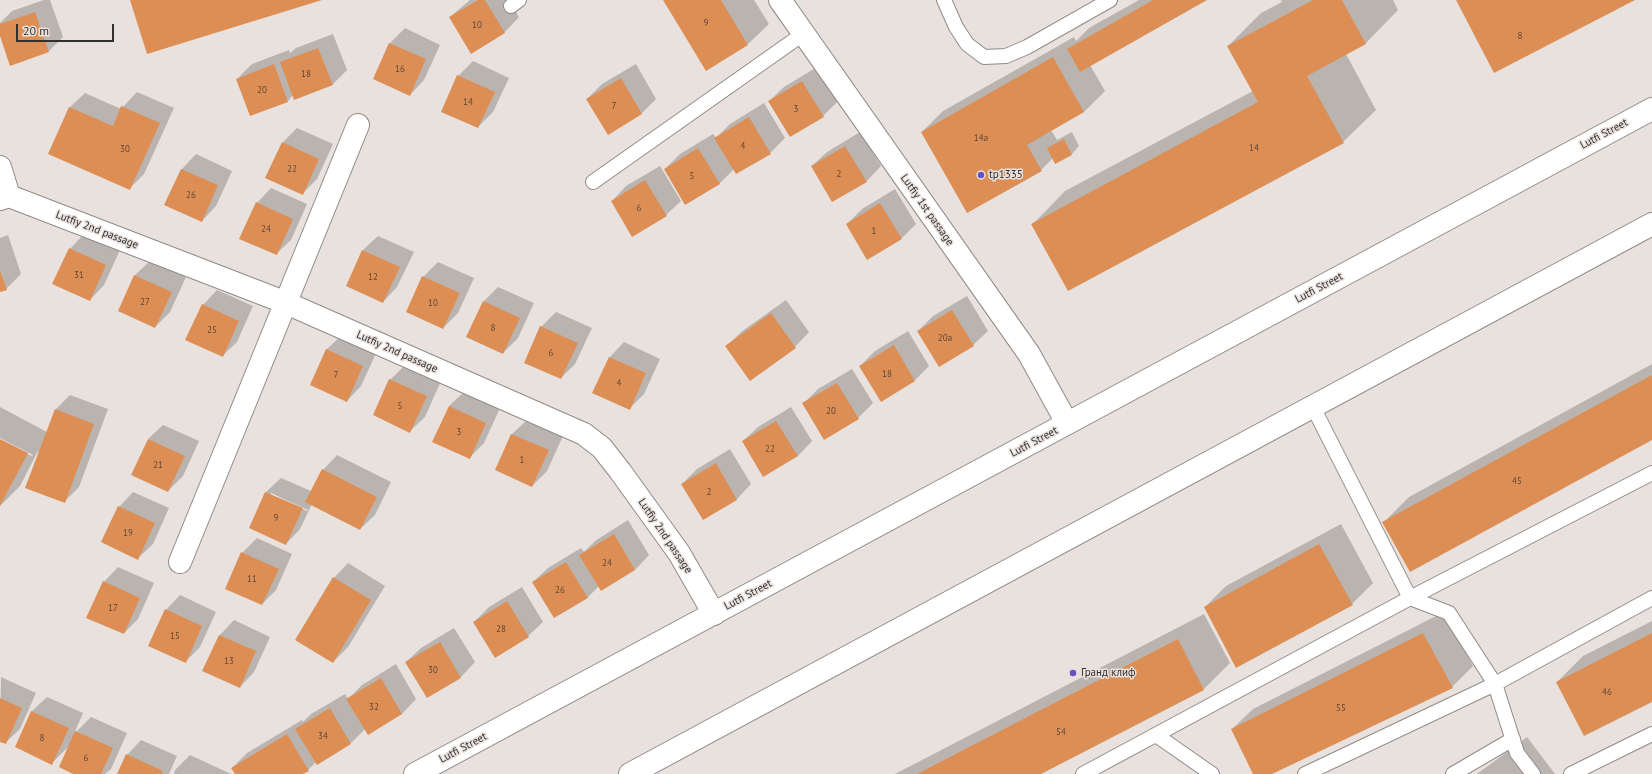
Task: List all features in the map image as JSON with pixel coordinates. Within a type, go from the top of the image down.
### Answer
[{"type":"main road","name":"Lutfiy 1st passage","points":[[780,0],[1029,354],[1067,424]]},
{"type":"main road","name":"Lutfi Street","points":[[415,774],[1652,109]]},
{"type":"main road","points":[[180,562],[284,302],[358,125]]},
{"type":"main road","points":[[0,167],[5,197]]},
{"type":"main road","name":"Lutfiy 2nd passage","points":[[5,197],[284,302],[584,434],[602,448],[620,471],[679,553],[714,614]]},
{"type":"main road","points":[[630,774],[1652,224]]},
{"type":"lane","points":[[944,0],[956,27],[967,44],[984,57],[1006,56],[1027,47],[1110,0]]},
{"type":"lane","points":[[592,182],[803,34]]},
{"type":"lane","points":[[1313,407],[1410,598],[1449,613],[1495,684],[1517,753],[1532,774]]},
{"type":"lane","points":[[1083,774],[1410,598],[1652,473]]},
{"type":"lane","points":[[1305,774],[1495,684],[1652,598]]},
{"type":"lane","points":[[1571,774],[1652,734]]},
{"type":"lane","points":[[1156,735],[1212,774]]},
{"type":"lane","points":[[1453,774],[1513,739]]},
{"type":"building","points":[[130,0],[322,0],[147,54]]},
{"type":"building","points":[[478,0],[485,0],[505,33],[471,54],[449,17]]},
{"type":"building","points":[[663,0],[721,0],[748,45],[706,71]]},
{"type":"building","points":[[1153,0],[1207,0],[1080,72],[1067,49]]},
{"type":"building","points":[[1313,0],[1342,0],[1366,44],[1307,76],[1344,143],[1068,291],[1031,224],[1258,102],[1227,46]]},
{"type":"building","points":[[1456,0],[1635,0],[1494,73]]},
{"type":"building","points":[[35,12],[49,52],[10,66],[0,36],[0,24]]},
{"type":"building","points":[[389,43],[426,59],[410,96],[373,79]]},
{"type":"building","points":[[318,48],[333,85],[294,100],[280,62]]},
{"type":"building","points":[[1053,57],[1084,112],[1027,145],[1042,171],[967,213],[921,132]]},
{"type":"building","points":[[274,64],[288,102],[250,116],[236,79]]},
{"type":"building","points":[[457,75],[495,92],[478,128],[441,112]]},
{"type":"building","points":[[621,78],[642,114],[608,135],[586,99]]},
{"type":"building","points":[[802,81],[824,117],[790,137],[768,101]]},
{"type":"building","points":[[121,106],[160,123],[130,190],[48,154],[69,107],[113,126]]},
{"type":"building","points":[[749,117],[771,154],[736,174],[714,138]]},
{"type":"building","points":[[1064,139],[1072,155],[1055,164],[1047,148]]},
{"type":"building","points":[[282,142],[319,159],[303,195],[265,178]]},
{"type":"building","points":[[845,146],[867,182],[832,202],[811,166]]},
{"type":"building","points":[[698,148],[720,184],[685,205],[664,169]]},
{"type":"building","points":[[181,169],[218,185],[202,222],[164,205]]},
{"type":"building","points":[[645,180],[667,216],[632,237],[611,201]]},
{"type":"building","points":[[256,202],[293,219],[277,255],[239,239]]},
{"type":"building","points":[[880,203],[902,239],[867,260],[846,224]]},
{"type":"building","points":[[69,248],[106,265],[90,301],[52,284]]},
{"type":"building","points":[[362,250],[400,267],[383,303],[346,286]]},
{"type":"building","points":[[0,271],[7,290],[0,292]]},
{"type":"building","points":[[134,275],[172,292],[155,328],[118,311]]},
{"type":"building","points":[[422,276],[460,293],[443,329],[406,312]]},
{"type":"building","points":[[483,301],[520,318],[503,354],[466,337]]},
{"type":"building","points":[[202,304],[239,321],[223,357],[185,340]]},
{"type":"building","points":[[952,310],[974,346],[939,367],[917,331]]},
{"type":"building","points":[[771,313],[796,348],[750,381],[725,346]]},
{"type":"building","points":[[540,326],[578,343],[561,379],[524,363]]},
{"type":"building","points":[[894,345],[915,381],[881,402],[859,366]]},
{"type":"building","points":[[326,349],[363,366],[347,402],[310,385]]},
{"type":"building","points":[[609,357],[646,373],[630,410],[592,393]]},
{"type":"building","points":[[1652,375],[1652,440],[1410,572],[1382,522]]},
{"type":"building","points":[[389,379],[427,396],[410,433],[373,415]]},
{"type":"building","points":[[837,383],[859,419],[824,440],[802,403]]},
{"type":"building","points":[[449,406],[486,423],[470,459],[432,442]]},
{"type":"building","points":[[55,409],[94,424],[65,503],[25,488]]},
{"type":"building","points":[[776,421],[798,456],[763,477],[742,441]]},
{"type":"building","points":[[511,434],[549,450],[532,487],[495,470]]},
{"type":"building","points":[[0,439],[28,453],[0,506]]},
{"type":"building","points":[[148,439],[185,456],[168,492],[131,475]]},
{"type":"building","points":[[716,463],[737,500],[703,520],[681,484]]},
{"type":"building","points":[[322,469],[377,497],[360,530],[305,502]]},
{"type":"building","points":[[265,492],[303,508],[286,545],[249,528]]},
{"type":"building","points":[[118,506],[155,523],[138,560],[101,542]]},
{"type":"building","points":[[614,534],[635,570],[601,591],[579,555]]},
{"type":"building","points":[[1319,544],[1353,605],[1236,668],[1204,607]]},
{"type":"building","points":[[241,552],[279,569],[262,605],[225,589]]},
{"type":"building","points":[[566,562],[588,598],[554,618],[532,582]]},
{"type":"building","points":[[333,577],[371,600],[333,663],[295,640]]},
{"type":"building","points":[[103,581],[140,598],[124,634],[86,618]]},
{"type":"building","points":[[507,601],[529,637],[495,658],[473,622]]},
{"type":"building","points":[[165,609],[202,626],[186,663],[148,646]]},
{"type":"building","points":[[1423,633],[1453,688],[1272,774],[1253,774],[1231,729]]},
{"type":"building","points":[[1652,633],[1652,702],[1584,736],[1556,682]]},
{"type":"building","points":[[219,635],[256,651],[240,688],[202,671]]},
{"type":"building","points":[[1178,639],[1204,690],[1041,774],[917,774]]},
{"type":"building","points":[[440,642],[461,678],[427,698],[405,662]]},
{"type":"building","points":[[381,678],[402,714],[368,735],[346,699]]},
{"type":"building","points":[[0,698],[22,708],[6,744],[0,742]]},
{"type":"building","points":[[330,708],[351,744],[317,765],[295,729]]},
{"type":"building","points":[[31,711],[69,728],[52,765],[15,747]]},
{"type":"building","points":[[75,731],[113,748],[101,774],[73,774],[59,767]]},
{"type":"building","points":[[287,734],[309,771],[303,774],[235,774],[231,768]]},
{"type":"building","points":[[126,754],[163,771],[162,774],[117,774]]},
{"type":"place","name":"tp1335","points":[[981,175]]},
{"type":"place","name":"Гранд клиф","points":[[1073,673]]}]
